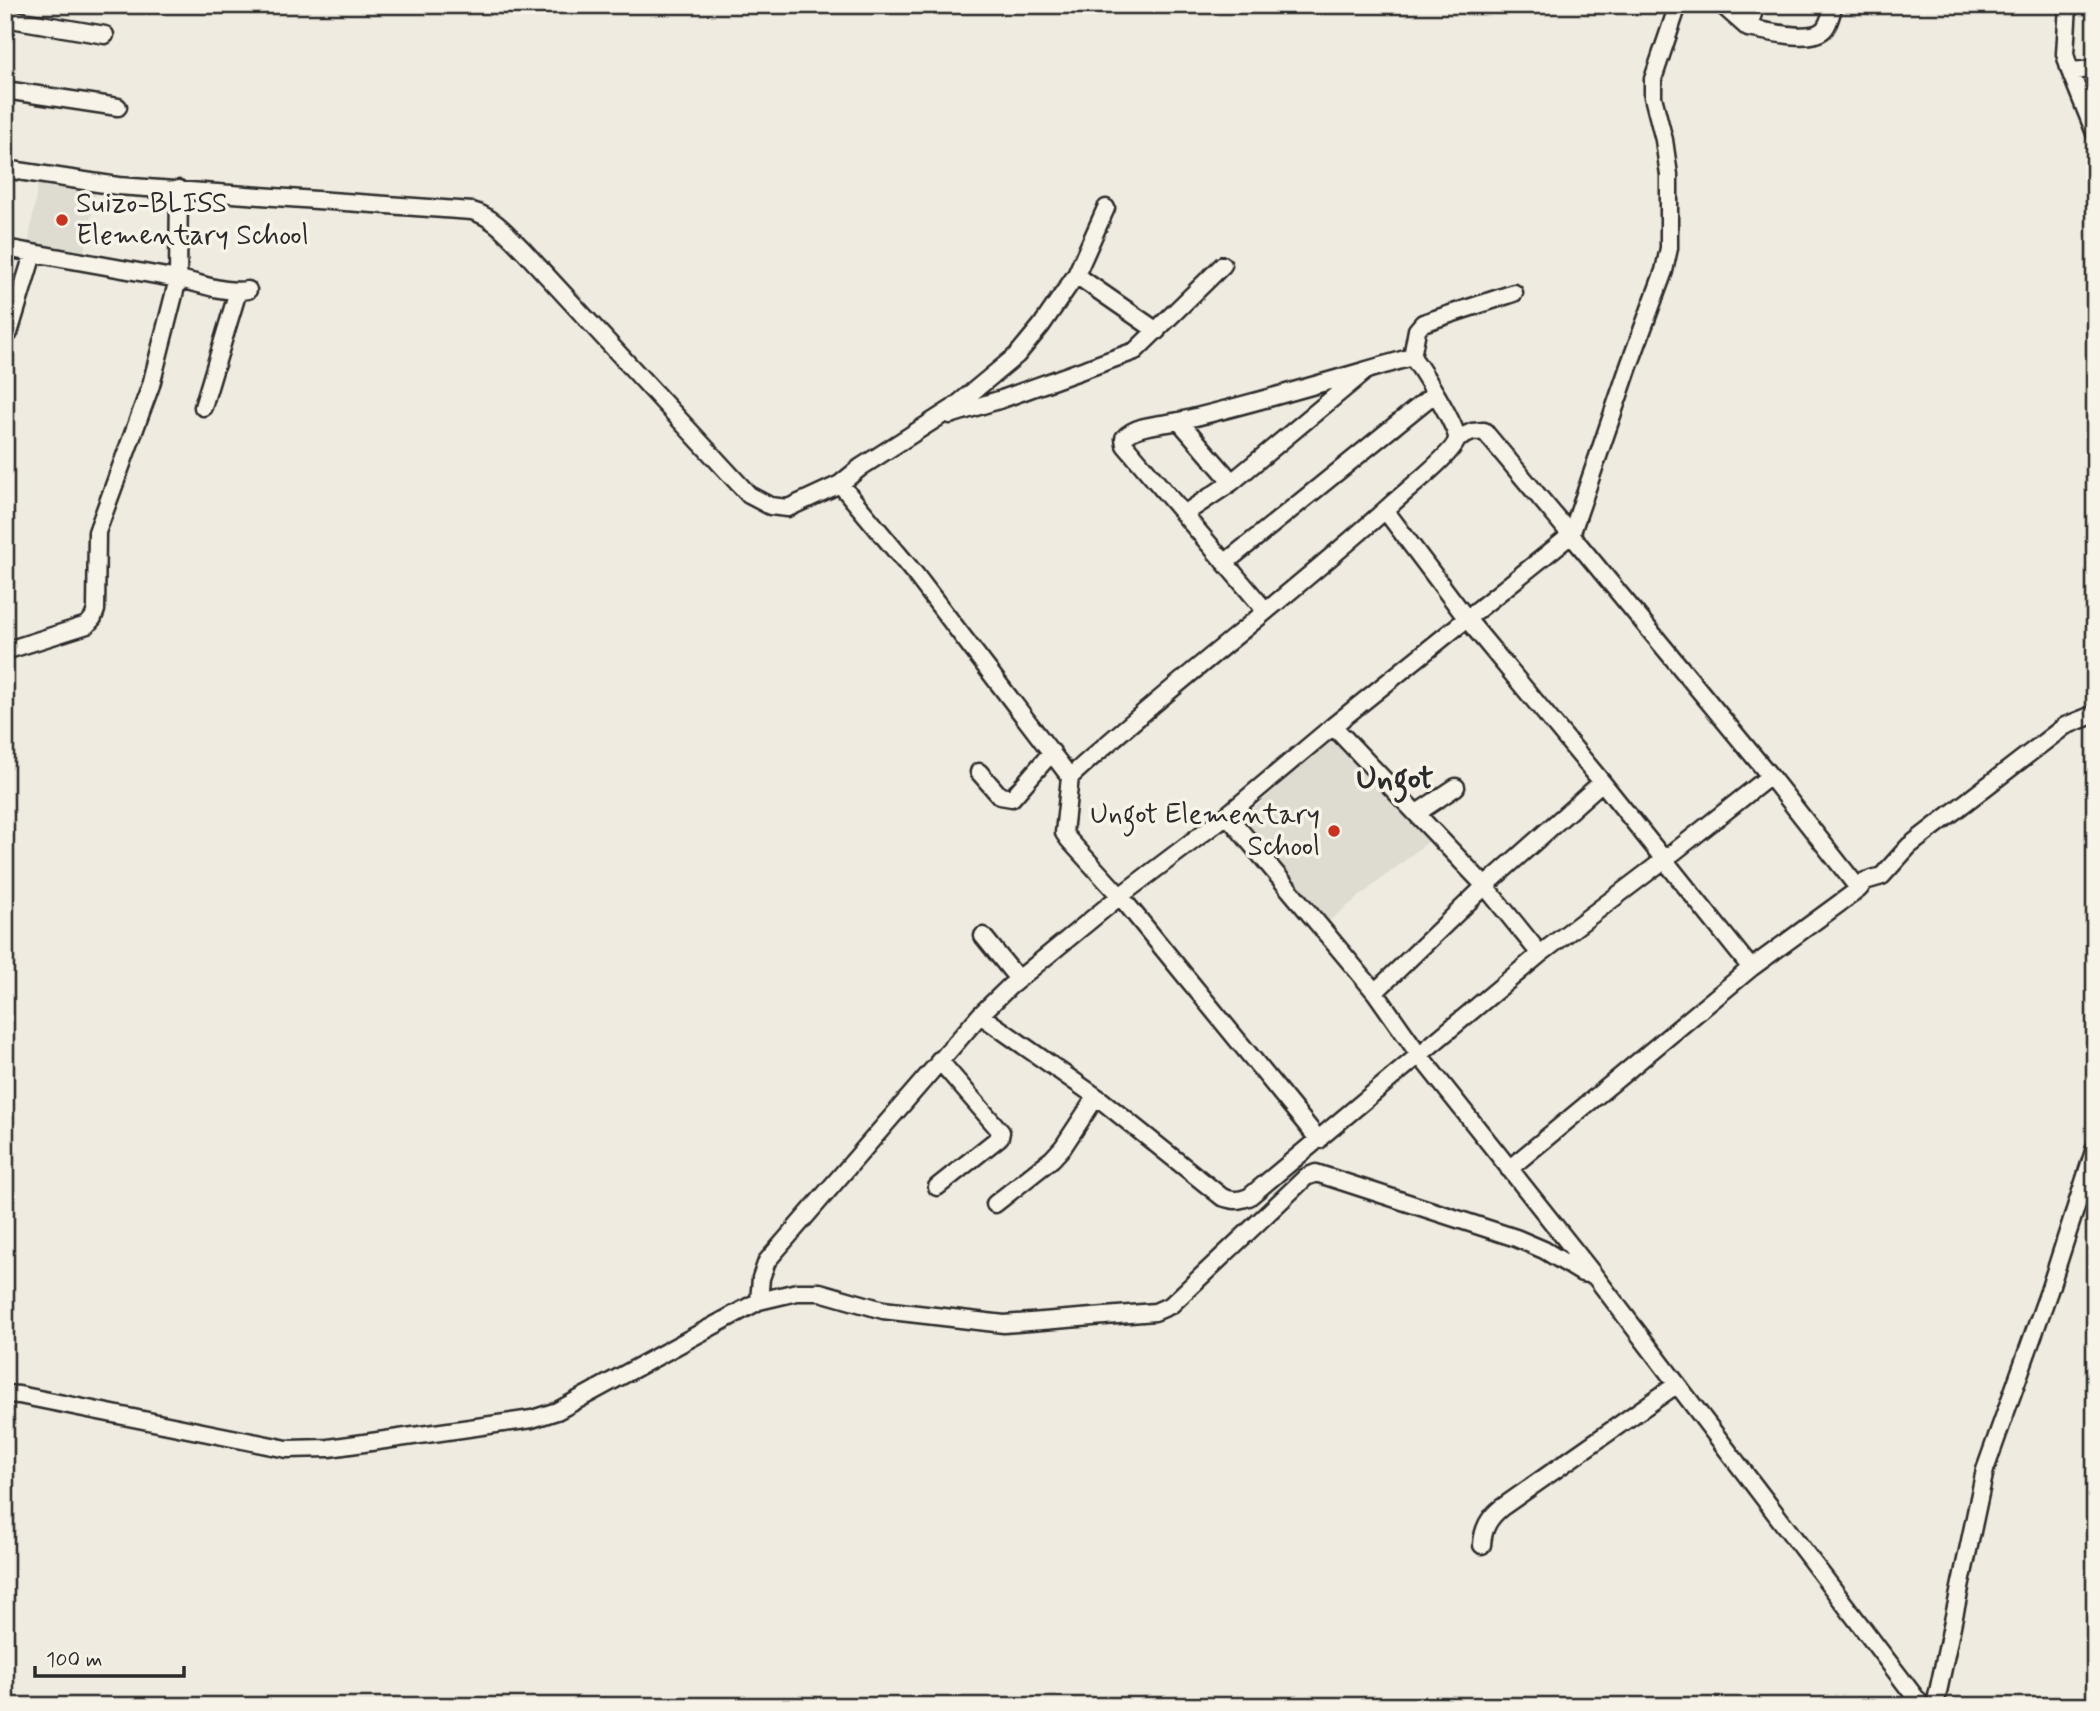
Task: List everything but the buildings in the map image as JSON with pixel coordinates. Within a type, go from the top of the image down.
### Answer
[{"type":"street","points":[[759,1301],[766,1261],[939,1060],[1018,979],[1120,896],[1227,816],[1333,726],[1571,535],[1667,260],[1668,175],[1664,140],[1653,97],[1653,79],[1678,5]]},
{"type":"street","points":[[1722,5],[1748,27],[1800,36],[1822,32],[1827,26],[1834,5]]},
{"type":"street","points":[[1748,27],[1756,5]]},
{"type":"street","points":[[2068,5],[2065,54],[2095,133]]},
{"type":"street","points":[[5,18],[105,35]]},
{"type":"street","points":[[2070,71],[2095,69]]},
{"type":"street","points":[[5,90],[118,107]]},
{"type":"street","points":[[5,169],[97,184],[472,211],[482,214],[491,218],[524,251],[749,495],[770,506],[788,508],[840,484],[861,467],[937,418],[1017,355],[1076,275],[1106,208]]},
{"type":"street","points":[[5,651],[87,625],[93,618],[96,610],[97,533],[151,385],[178,279],[179,189]]},
{"type":"street","points":[[5,248],[243,290],[203,407]]},
{"type":"street","points":[[9,332],[33,254]]},
{"type":"street","points":[[937,418],[1002,400],[1135,351],[1223,265]]},
{"type":"street","points":[[1076,275],[1157,331]]},
{"type":"street","points":[[1458,439],[1457,429],[1412,357],[1417,330],[1423,323],[1514,293]]},
{"type":"street","points":[[1265,610],[1125,445],[1124,438],[1128,433],[1412,357]]},
{"type":"street","points":[[1184,514],[1232,482],[1367,370]]},
{"type":"street","points":[[989,379],[1002,400]]},
{"type":"street","points":[[1226,562],[1434,394]]},
{"type":"street","points":[[1179,421],[1232,482]]},
{"type":"street","points":[[1070,776],[1146,708],[1385,510],[1450,452],[1458,439],[1472,432],[1484,431],[1770,776],[1859,889]]},
{"type":"street","points":[[840,484],[915,574],[1070,776],[1065,832],[1069,841],[1120,896],[1319,1140]]},
{"type":"street","points":[[1385,510],[1467,619],[1751,968]]},
{"type":"street","points":[[1509,1168],[1751,968],[1859,889],[1866,881],[1882,876],[1909,846],[2065,726],[2095,714]]},
{"type":"street","points":[[1333,726],[1485,886],[1540,954]]},
{"type":"street","points":[[979,772],[1000,796],[1012,798],[1052,752]]},
{"type":"street","points":[[980,1015],[1096,1097],[1222,1197],[1237,1201],[1249,1197],[1540,954],[1770,776]]},
{"type":"street","points":[[1375,992],[1485,886],[1602,782]]},
{"type":"street","points":[[1417,813],[1456,786]]},
{"type":"street","points":[[1227,816],[1375,992],[1420,1056],[1594,1275],[1922,1706]]},
{"type":"street","points":[[983,936],[1018,979]]},
{"type":"street","points":[[937,1186],[1000,1137],[1001,1132],[939,1060]]},
{"type":"street","points":[[995,1205],[1052,1159],[1096,1097]]},
{"type":"street","points":[[1935,1706],[1985,1471],[2049,1291],[2095,1148]]},
{"type":"street","points":[[5,1394],[287,1449],[329,1448],[532,1419],[557,1411],[759,1301],[797,1292],[813,1292],[883,1310],[1004,1324],[1155,1312],[1171,1305],[1306,1177],[1316,1173],[1516,1238],[1544,1250],[1582,1273],[1594,1275]]},
{"type":"street","points":[[1482,1545],[1484,1528],[1491,1516],[1501,1507],[1676,1385]]},
{"type":"shaded area","name":"Suizo-BLISS Elementary School","points":[[38,182],[96,192],[83,258],[28,247]]},
{"type":"shaded area","name":"Ungot Elementary School","points":[[1337,731],[1429,841],[1325,924],[1240,822]]},
{"type":"place","name":"Suizo-BLISS Elementary School","points":[[62,220]]},
{"type":"place","name":"Ungot Elementary School","points":[[1334,831]]},
{"type":"district","name":"Ungot","points":[[1395,779]]}]
